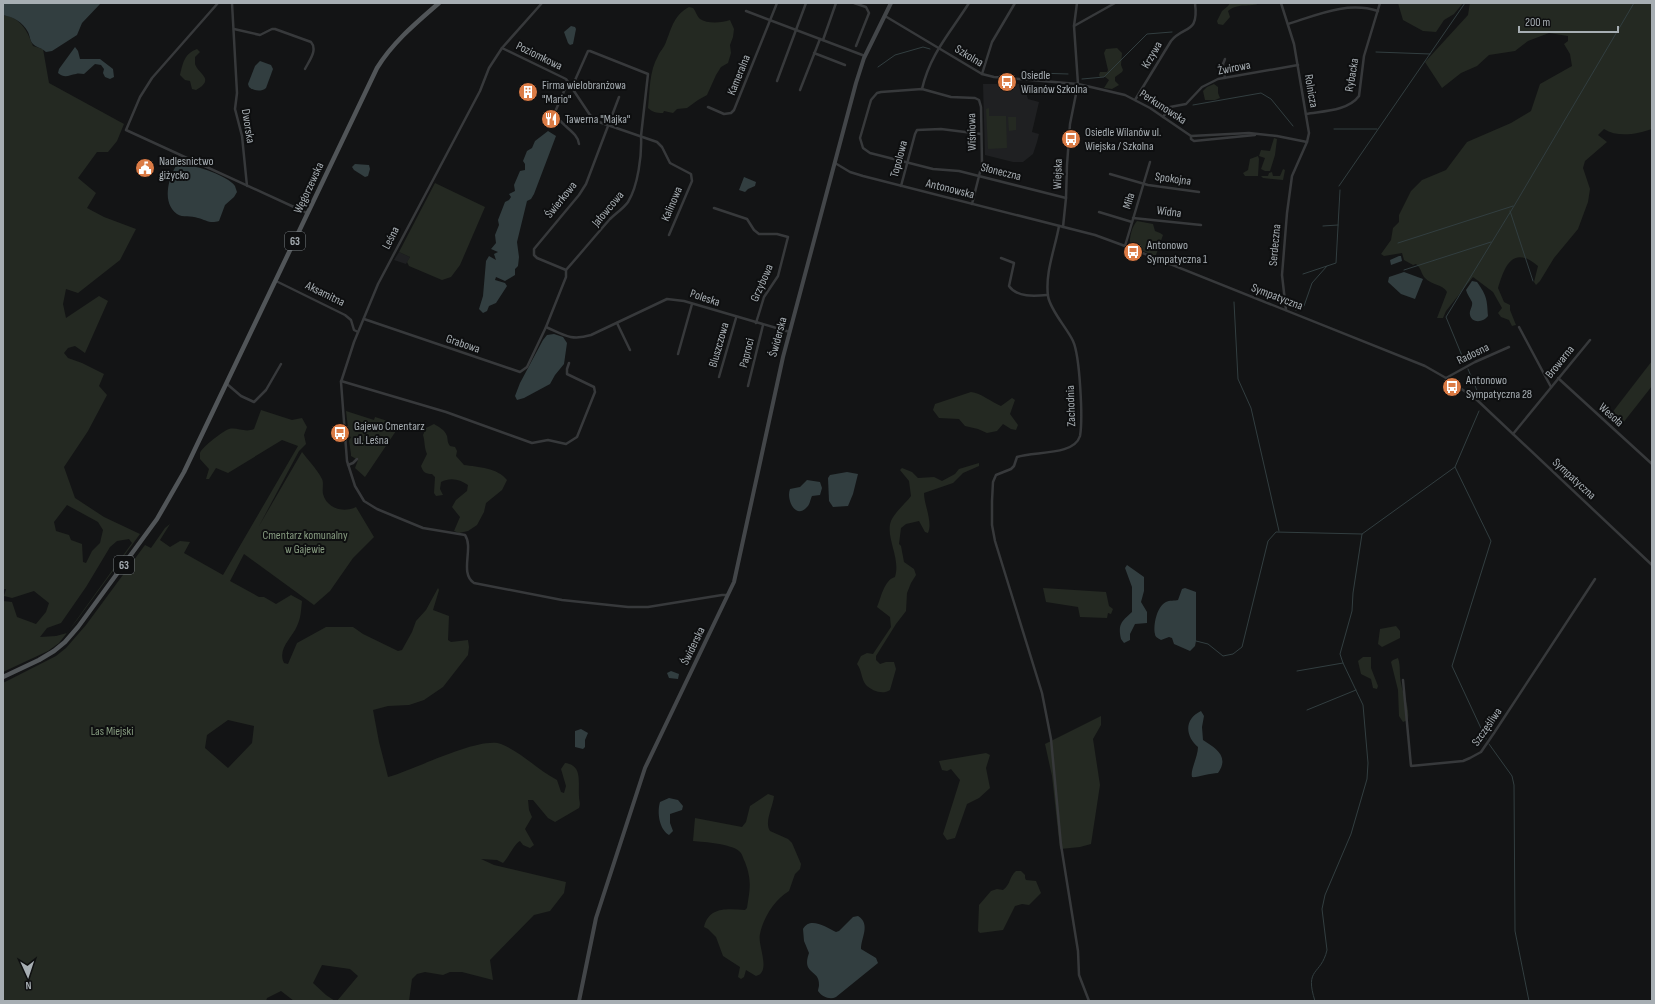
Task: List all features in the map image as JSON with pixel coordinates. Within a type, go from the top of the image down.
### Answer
[{"type":"main road","name":"Węgorzewska","points":[[3,677],[54,651],[65,642],[78,627],[170,499],[381,62],[395,43],[439,3]]},
{"type":"street","points":[[218,3],[152,78],[140,97],[126,130],[308,213]]},
{"type":"street","name":"Dworska","points":[[232,3],[238,93],[235,109],[242,136],[247,186]]},
{"type":"street","name":"Leśna","points":[[542,3],[502,48],[489,68],[480,91],[378,284],[358,332],[341,381],[343,428],[348,465],[360,495],[368,505],[423,528],[465,535],[468,544],[468,571],[470,580],[474,583],[562,600],[628,607],[648,607],[727,595]]},
{"type":"street","name":"Kameralna","points":[[708,107],[724,114],[731,113],[734,110],[777,3]]},
{"type":"street","points":[[777,81],[806,3]]},
{"type":"street","points":[[800,90],[814,53],[836,3]]},
{"type":"street","points":[[854,3],[866,7],[869,13],[856,46]]},
{"type":"street","name":"Świderska","points":[[579,1001],[596,918],[645,768],[734,582],[776,387],[834,163],[856,83],[866,56],[891,3]]},
{"type":"street","points":[[922,89],[926,71],[938,48],[969,3]]},
{"type":"street","points":[[982,74],[992,42],[1015,3]]},
{"type":"street","name":"Wiejska","points":[[1061,226],[1066,198],[1070,124],[1078,84],[1074,26],[1077,3]]},
{"type":"street","points":[[1074,26],[1114,3]]},
{"type":"street","name":"Krzywa","points":[[1135,100],[1171,41],[1176,35],[1189,30],[1193,25],[1196,15],[1195,3]]},
{"type":"street","name":"Rolnicza","points":[[1281,3],[1294,44],[1309,133],[1307,142],[1291,181]]},
{"type":"street","name":"Rybacka","points":[[1306,114],[1346,106],[1356,101],[1359,96],[1364,56],[1380,3]]},
{"type":"street","points":[[1288,24],[1339,8],[1360,7],[1378,11]]},
{"type":"street","points":[[746,11],[866,56]]},
{"type":"street","name":"Szkolna","points":[[885,16],[982,74],[994,77],[1078,84]]},
{"type":"street","points":[[234,28],[260,35],[275,29],[310,42],[313,45],[314,50],[305,69]]},
{"type":"street","name":"Poziomkowa","points":[[502,48],[562,77],[572,87],[594,119],[608,126],[641,136]]},
{"type":"street","name":"Jałowcowa","points":[[539,338],[546,327],[566,277],[566,270],[610,219],[628,202],[636,180],[648,74],[588,51],[572,87]]},
{"type":"street","points":[[814,53],[845,64]]},
{"type":"street","points":[[1225,58],[1223,64],[1225,78]]},
{"type":"street","name":"Żwirowa","points":[[1163,117],[1170,107],[1186,104],[1200,90],[1215,80],[1298,65]]},
{"type":"street","points":[[568,82],[554,112],[558,120],[578,139],[579,144]]},
{"type":"street","name":"Perkunowska","points":[[1078,84],[1125,95],[1163,117],[1191,136],[1192,141],[1255,135],[1277,136],[1307,142]]},
{"type":"street","name":"Wiśniowa","points":[[916,89],[922,89],[947,96],[977,98],[981,104],[982,158],[972,204]]},
{"type":"street","name":"Słoneczna","points":[[916,89],[882,92],[874,96],[870,102],[860,138],[862,148],[870,153],[908,163],[939,170],[955,170],[1066,198]]},
{"type":"street","name":"Świerkowa","points":[[566,270],[537,258],[534,255],[534,249],[583,189],[619,97]]},
{"type":"street","name":"Topolowa","points":[[901,186],[917,130],[940,129],[982,134]]},
{"type":"street","name":"Kalinowa","points":[[641,136],[654,140],[660,144],[668,160],[688,172],[692,177],[669,235]]},
{"type":"street","name":"Miła","points":[[1125,246],[1150,162]]},
{"type":"street","name":"Antonowska","points":[[834,163],[856,174],[1061,226]]},
{"type":"street","name":"Spokojna","points":[[1110,174],[1144,184],[1199,192]]},
{"type":"street","name":"Serdeczna","points":[[1286,311],[1282,275],[1291,181]]},
{"type":"street","name":"Grzybowa","points":[[714,208],[747,219],[754,230],[759,234],[777,234],[788,237],[778,276],[764,297],[756,324]]},
{"type":"street","points":[[1099,212],[1132,222]]},
{"type":"street","name":"Widna","points":[[1133,218],[1201,225]]},
{"type":"street","points":[[1001,258],[1014,263],[1009,286],[1014,292],[1033,296],[1048,295],[1050,271],[1061,226]]},
{"type":"street","name":"Sympatyczna","points":[[1061,226],[1094,235],[1125,246],[1417,363],[1446,378],[1477,400],[1652,565]]},
{"type":"street","name":"Aksamitna","points":[[276,280],[345,315],[351,320],[354,330],[358,332]]},
{"type":"street","name":"Zachodnia","points":[[1048,295],[1052,305],[1073,341],[1076,352],[1080,393],[1080,436],[1077,442],[1068,448],[1017,457],[1014,466],[1011,469],[996,475],[993,486],[992,525],[1042,693],[1051,739],[1061,845],[1078,951],[1079,975],[1089,1001]]},
{"type":"street","name":"Poleska","points":[[546,327],[578,339],[591,335],[667,299],[681,300],[756,324],[790,332]]},
{"type":"street","points":[[678,354],[692,304]]},
{"type":"street","name":"Grabowa","points":[[364,318],[520,372],[527,367],[539,338]]},
{"type":"street","name":"Bluszczowa","points":[[719,377],[736,318]]},
{"type":"street","points":[[617,323],[630,350]]},
{"type":"street","name":"Paproci","points":[[748,386],[763,325]]},
{"type":"street","points":[[1519,327],[1551,387]]},
{"type":"street","name":"Browarna","points":[[1512,434],[1590,340]]},
{"type":"street","name":"Radosna","points":[[1446,378],[1475,362],[1509,347]]},
{"type":"street","points":[[341,381],[439,410],[502,431],[532,443],[548,440],[566,444],[577,437],[596,392],[594,387],[568,374],[567,369],[569,363]]},
{"type":"street","points":[[226,384],[241,396],[254,402],[266,390],[281,364]]},
{"type":"street","name":"Wesoła","points":[[1558,378],[1652,464]]},
{"type":"street","points":[[348,465],[357,459]]},
{"type":"street","name":"Szczęśliwa","points":[[1403,680],[1411,766],[1463,761],[1477,756],[1494,734],[1596,579]]},
{"type":"shaded area","points":[[3,3],[101,3],[82,23],[77,35],[52,51],[46,52],[33,44],[26,28],[21,23],[3,15]]},
{"type":"shaded area","points":[[571,26],[575,27],[576,29],[573,44],[570,45],[564,32]]},
{"type":"shaded area","points":[[75,47],[78,51],[80,59],[100,59],[113,69],[114,77],[110,79],[105,77],[103,73],[104,69],[101,65],[95,64],[84,74],[67,76],[60,75],[58,73],[59,69]]},
{"type":"shaded area","points":[[260,61],[271,65],[273,69],[266,88],[262,90],[255,90],[249,87],[248,84],[255,66]]},
{"type":"shaded area","points":[[983,84],[1029,84],[1028,99],[1039,102],[1032,132],[1039,134],[1037,142],[1033,154],[1023,162],[1013,162],[985,155]]},
{"type":"shaded area","points":[[548,131],[556,136],[534,194],[531,199],[527,201],[517,242],[519,257],[518,266],[515,269],[515,275],[505,281],[496,277],[495,280],[505,283],[507,286],[496,303],[489,306],[487,311],[483,313],[479,309],[483,296],[486,261],[489,256],[496,260],[494,254],[498,252],[491,249],[496,243],[495,235],[499,225],[498,220],[505,202],[511,197],[509,194],[515,191],[514,185],[520,171],[525,170],[525,164],[523,161],[527,151],[532,148],[535,141]]},
{"type":"shaded area","points":[[355,164],[369,165],[370,169],[368,176],[365,177],[354,170],[352,167]]},
{"type":"shaded area","points":[[184,165],[196,167],[219,175],[226,178],[235,186],[237,192],[225,205],[219,221],[211,222],[195,217],[182,216],[177,214],[172,209],[169,204],[168,197],[169,184],[176,166]]},
{"type":"shaded area","points":[[744,177],[756,182],[755,186],[745,192],[739,190]]},
{"type":"shaded area","points":[[399,252],[410,257],[406,264],[394,260]]},
{"type":"shaded area","points":[[1401,256],[1402,261],[1391,265],[1390,260]]},
{"type":"shaded area","points":[[1404,272],[1423,279],[1415,299],[1401,294],[1388,282],[1389,277]]},
{"type":"shaded area","points":[[1472,281],[1477,282],[1485,294],[1487,301],[1488,316],[1481,321],[1473,320],[1470,315],[1472,302],[1466,290]]},
{"type":"shaded area","points":[[554,334],[563,337],[567,343],[564,364],[550,384],[524,398],[517,400],[515,396],[520,383],[543,340],[547,335]]},
{"type":"shaded area","points":[[847,472],[858,474],[853,494],[848,506],[833,507],[829,501],[828,478],[830,475]]},
{"type":"shaded area","points":[[807,480],[820,482],[822,488],[820,495],[812,496],[807,507],[802,511],[798,511],[790,502],[790,489],[800,487]]},
{"type":"shaded area","points":[[1127,565],[1144,577],[1144,591],[1141,602],[1147,612],[1147,623],[1135,624],[1130,634],[1130,640],[1124,643],[1121,639],[1120,627],[1123,621],[1132,612],[1132,587],[1125,568]]},
{"type":"shaded area","points":[[1185,588],[1196,592],[1196,641],[1195,646],[1190,651],[1174,644],[1172,638],[1169,637],[1161,640],[1156,636],[1155,630],[1156,616],[1160,607],[1167,601],[1178,600],[1182,589]]},
{"type":"shaded area","points":[[671,671],[679,674],[678,679],[669,678],[667,673]]},
{"type":"shaded area","points":[[1201,711],[1204,716],[1202,727],[1203,740],[1220,753],[1222,762],[1218,773],[1192,777],[1198,747],[1191,738],[1188,728],[1189,723],[1195,714]]},
{"type":"shaded area","points":[[581,729],[588,733],[585,740],[585,747],[583,749],[575,747],[575,731]]},
{"type":"shaded area","points":[[669,798],[678,800],[683,806],[682,810],[670,814],[670,823],[673,831],[669,835],[661,825],[659,811],[660,802]]},
{"type":"shaded area","points":[[858,916],[862,919],[865,927],[861,949],[876,958],[878,963],[836,997],[826,997],[818,991],[819,980],[807,965],[809,953],[804,941],[803,929],[806,925],[814,923],[823,925],[836,932],[839,931],[853,917]]},
{"type":"green space","points":[[1230,3],[1260,3],[1232,8],[1228,11],[1230,17],[1223,25],[1218,24],[1217,21],[1222,11]]},
{"type":"green space","points":[[1398,3],[1463,3],[1454,14],[1444,20],[1436,32],[1423,31],[1403,20]]},
{"type":"green space","points":[[1470,3],[1652,3],[1652,129],[1634,134],[1615,134],[1604,129],[1598,135],[1607,142],[1585,161],[1583,168],[1590,189],[1588,202],[1578,229],[1554,258],[1536,285],[1534,282],[1538,266],[1522,257],[1511,260],[1507,265],[1498,288],[1504,302],[1510,305],[1510,310],[1516,325],[1512,326],[1509,320],[1501,317],[1498,313],[1502,308],[1493,292],[1473,277],[1446,311],[1443,318],[1437,318],[1447,292],[1445,289],[1430,282],[1416,264],[1413,265],[1404,260],[1402,253],[1384,256],[1381,254],[1391,240],[1393,228],[1399,222],[1399,215],[1411,191],[1422,180],[1446,170],[1467,142],[1511,123],[1531,111],[1540,84],[1572,66],[1570,54],[1564,44],[1568,41],[1568,36],[1549,33],[1528,41],[1515,51],[1489,55],[1477,66],[1461,73],[1442,88],[1425,62],[1468,15]]},
{"type":"green space","points":[[689,7],[695,10],[699,18],[703,21],[723,22],[730,20],[734,29],[730,45],[731,53],[728,63],[721,67],[707,95],[687,108],[677,109],[673,113],[664,111],[663,113],[654,112],[648,108],[650,81],[655,62],[665,44],[674,22],[684,10]]},
{"type":"green space","points":[[3,15],[19,22],[26,30],[33,46],[43,49],[49,83],[124,124],[117,141],[108,152],[97,152],[78,178],[96,193],[87,208],[104,217],[136,229],[120,260],[78,293],[66,289],[63,304],[66,318],[99,296],[108,301],[85,353],[75,346],[68,348],[64,353],[68,358],[104,374],[99,386],[107,395],[88,431],[64,467],[75,498],[104,517],[140,534],[69,630],[132,543],[129,539],[117,541],[110,547],[86,587],[61,623],[47,628],[40,637],[56,636],[67,633],[59,643],[48,651],[3,672],[3,601],[12,602],[17,617],[36,624],[46,612],[49,603],[34,591],[12,598],[4,596],[6,589],[3,589]],"holes":[[[67,505],[98,522],[103,530],[100,543],[92,551],[86,563],[83,562],[82,544],[71,540],[69,535],[56,531],[54,522]]]},
{"type":"green space","points":[[1117,48],[1122,53],[1121,65],[1123,70],[1115,77],[1115,81],[1119,85],[1112,89],[1104,88],[1109,80],[1105,77],[1100,77],[1099,75],[1100,72],[1107,72],[1108,70],[1104,53],[1106,49]]},
{"type":"green space","points":[[197,49],[200,52],[195,57],[195,64],[204,77],[205,83],[196,90],[192,89],[190,81],[185,80],[180,75],[183,63],[187,56],[189,53]]},
{"type":"green space","points":[[1066,84],[1075,86],[1075,92],[1065,90]]},
{"type":"green space","points":[[1214,84],[1218,87],[1220,98],[1215,100],[1205,100],[1203,91],[1207,87]]},
{"type":"green space","points":[[989,108],[989,116],[1006,116],[1007,148],[988,149],[986,109]]},
{"type":"green space","points":[[1008,117],[1016,117],[1016,130],[1009,131]]},
{"type":"green space","points":[[1274,138],[1277,139],[1275,155],[1270,171],[1265,171],[1261,169],[1265,158],[1259,156],[1261,150],[1270,151]]},
{"type":"green space","points":[[1258,156],[1258,176],[1245,176],[1243,173],[1248,170],[1250,159]]},
{"type":"green space","points":[[1283,169],[1285,170],[1283,180],[1263,178],[1261,176],[1268,176],[1269,173],[1272,172],[1273,176],[1280,176]]},
{"type":"green space","points":[[435,183],[485,207],[460,265],[451,277],[442,280],[409,266],[407,262],[410,257],[399,252]]},
{"type":"green space","points":[[1137,221],[1153,224],[1155,231],[1163,235],[1156,255],[1130,246],[1131,232]]},
{"type":"green space","points":[[1652,361],[1652,386],[1619,428],[1608,418]]},
{"type":"green space","points":[[971,392],[1001,406],[1012,398],[1015,400],[1010,414],[1018,425],[1016,430],[1003,424],[997,431],[987,433],[965,426],[959,419],[939,418],[933,410],[935,404]]},
{"type":"green space","name":"Las Miejski","points":[[261,410],[292,420],[302,418],[307,427],[304,435],[306,444],[299,451],[259,526],[302,452],[322,479],[323,494],[328,503],[336,508],[346,510],[356,507],[374,537],[353,558],[330,591],[314,605],[244,554],[230,581],[259,597],[264,597],[276,604],[291,595],[302,601],[301,614],[298,623],[282,653],[284,663],[288,664],[297,643],[326,627],[353,627],[363,634],[398,651],[402,650],[416,621],[426,610],[438,588],[439,590],[433,610],[449,616],[448,640],[451,642],[468,640],[468,655],[443,687],[424,700],[409,705],[388,706],[373,710],[388,777],[462,749],[491,743],[501,744],[522,756],[557,780],[561,792],[564,793],[566,786],[561,769],[565,763],[571,764],[577,771],[579,780],[579,808],[555,822],[548,818],[533,800],[528,800],[529,810],[532,817],[525,829],[534,845],[530,848],[523,845],[520,841],[503,863],[497,860],[481,859],[494,865],[566,882],[564,893],[550,911],[534,915],[490,960],[493,980],[462,972],[450,972],[443,975],[425,972],[417,974],[412,979],[409,1001],[337,1001],[358,976],[350,969],[322,965],[313,983],[335,1001],[294,1001],[281,991],[267,998],[266,1001],[3,1001],[3,683],[56,656],[66,648],[86,625],[145,545],[151,548],[165,528],[170,524],[160,540],[170,547],[180,541],[190,542],[184,553],[223,575],[298,446],[282,440],[228,473],[216,468],[209,479],[206,479],[209,469],[200,459],[200,453],[213,440],[229,429],[254,429]],"holes":[[[228,720],[254,726],[252,743],[228,768],[205,748],[207,735]]]},
{"type":"green space","points":[[346,411],[374,420],[375,417],[400,425],[365,477],[355,468],[358,460],[351,456],[349,441],[351,437],[349,436]]},
{"type":"green space","points":[[434,424],[445,432],[449,445],[455,447],[457,451],[456,456],[464,465],[481,467],[493,471],[503,476],[507,480],[502,490],[486,503],[484,512],[477,525],[468,531],[459,533],[454,531],[460,517],[452,507],[456,500],[467,491],[468,485],[455,479],[444,480],[441,482],[440,489],[443,495],[436,496],[434,493],[435,477],[432,474],[425,472],[421,466],[427,454],[423,435],[426,428]]},
{"type":"green space","points":[[979,463],[979,466],[963,473],[953,483],[924,493],[929,519],[928,533],[925,532],[919,521],[906,524],[901,528],[899,544],[901,546],[904,562],[914,569],[916,575],[907,593],[906,611],[876,656],[876,660],[880,664],[894,662],[896,669],[890,690],[884,692],[874,691],[864,683],[857,664],[861,656],[867,653],[873,654],[891,627],[890,617],[877,607],[886,585],[895,577],[896,562],[890,534],[891,521],[911,496],[909,481],[900,470],[902,468],[912,472],[918,478],[934,477],[942,481],[955,474],[959,469]]},
{"type":"green space","points":[[1043,588],[1106,592],[1109,606],[1113,609],[1111,614],[1108,613],[1107,618],[1080,617],[1078,607],[1046,602]]},
{"type":"green space","points":[[1396,626],[1400,631],[1400,638],[1382,647],[1378,644],[1380,629]]},
{"type":"green space","points":[[1363,657],[1371,657],[1371,668],[1378,686],[1377,689],[1373,688],[1371,679],[1361,674],[1358,661]]},
{"type":"green space","points":[[1398,658],[1401,683],[1408,711],[1408,720],[1403,722],[1399,716],[1398,690],[1391,662]]},
{"type":"green space","points":[[1101,716],[1101,725],[1093,739],[1100,785],[1091,844],[1080,847],[1060,849],[1052,776],[1045,744]]},
{"type":"green space","points":[[986,753],[990,755],[986,768],[990,788],[979,798],[967,804],[955,838],[947,840],[943,834],[960,780],[951,769],[947,771],[942,770],[939,761]]},
{"type":"green space","points":[[768,794],[774,796],[768,819],[768,827],[770,831],[788,839],[792,843],[801,864],[800,869],[795,874],[789,891],[774,904],[764,922],[760,934],[764,964],[761,973],[756,976],[746,970],[744,977],[741,979],[738,977],[740,967],[723,956],[716,937],[704,927],[706,920],[715,912],[726,909],[745,910],[747,908],[750,885],[749,874],[739,851],[718,844],[693,841],[695,818],[742,827],[746,822],[750,806]]},
{"type":"green space","points":[[1016,871],[1021,871],[1025,875],[1026,880],[1036,881],[1041,893],[1029,905],[1022,904],[1015,906],[1003,930],[980,933],[978,931],[979,905],[991,891],[997,889],[1003,890],[1006,888]]},
{"type":"waterway","points":[[1339,186],[1465,3]]},
{"type":"waterway","points":[[1465,363],[1446,317],[1514,206],[1634,3]]},
{"type":"waterway","points":[[1082,79],[1104,77],[1147,34],[1172,32]]},
{"type":"waterway","points":[[878,67],[895,55],[923,47],[930,49]]},
{"type":"waterway","points":[[1376,52],[1430,54]]},
{"type":"waterway","points":[[1038,73],[1068,74]]},
{"type":"waterway","points":[[1193,105],[1261,93],[1271,99],[1293,126]]},
{"type":"waterway","points":[[1334,129],[1377,129]]},
{"type":"waterway","points":[[1303,274],[1336,263],[1340,190]]},
{"type":"waterway","points":[[1398,243],[1513,206]]},
{"type":"waterway","points":[[1510,211],[1533,281]]},
{"type":"waterway","points":[[1323,226],[1338,225]]},
{"type":"waterway","points":[[1404,270],[1491,242]]},
{"type":"waterway","points":[[1296,310],[1304,306],[1312,283],[1327,266]]},
{"type":"waterway","points":[[1234,302],[1238,379],[1251,408],[1279,531]]},
{"type":"waterway","points":[[1468,369],[1481,400]]},
{"type":"waterway","points":[[1479,411],[1455,467],[1491,541],[1452,666],[1486,739]]},
{"type":"waterway","points":[[1315,1001],[1312,990],[1312,977],[1321,964],[1327,950],[1322,909],[1325,895],[1351,834],[1367,779],[1368,763],[1363,705],[1340,654],[1352,611],[1353,593],[1362,534],[1455,467]]},
{"type":"waterway","points":[[1196,641],[1208,644],[1223,656],[1233,654],[1242,647],[1268,541],[1276,532],[1362,534]]},
{"type":"waterway","points":[[1297,671],[1343,663]]},
{"type":"waterway","points":[[1307,710],[1356,690]]},
{"type":"waterway","points":[[1489,744],[1512,776],[1514,785],[1515,931],[1529,1001]]},
{"type":"place","name":"Osiedle Wilanów Szkolna","points":[[1007,82]]},
{"type":"place","name":"Firma wielobranżowa \"Mario\"","points":[[528,92]]},
{"type":"place","name":"Tawerna \"Majka\"","points":[[551,119]]},
{"type":"place","name":"Osiedle Wilanów ul. Wiejska / Szkolna","points":[[1071,139]]},
{"type":"place","name":"Nadlesnictwo giżycko","points":[[145,168]]},
{"type":"place","name":"Antonowo Sympatyczna 1","points":[[1133,252]]},
{"type":"place","name":"Antonowo Sympatyczna 28","points":[[1452,387]]},
{"type":"place","name":"Gajewo Cmentarz ul. Leśna","points":[[340,433]]},
{"type":"park label","name":"Cmentarz komunalny w Gajewie","points":[[305,542]]}]
